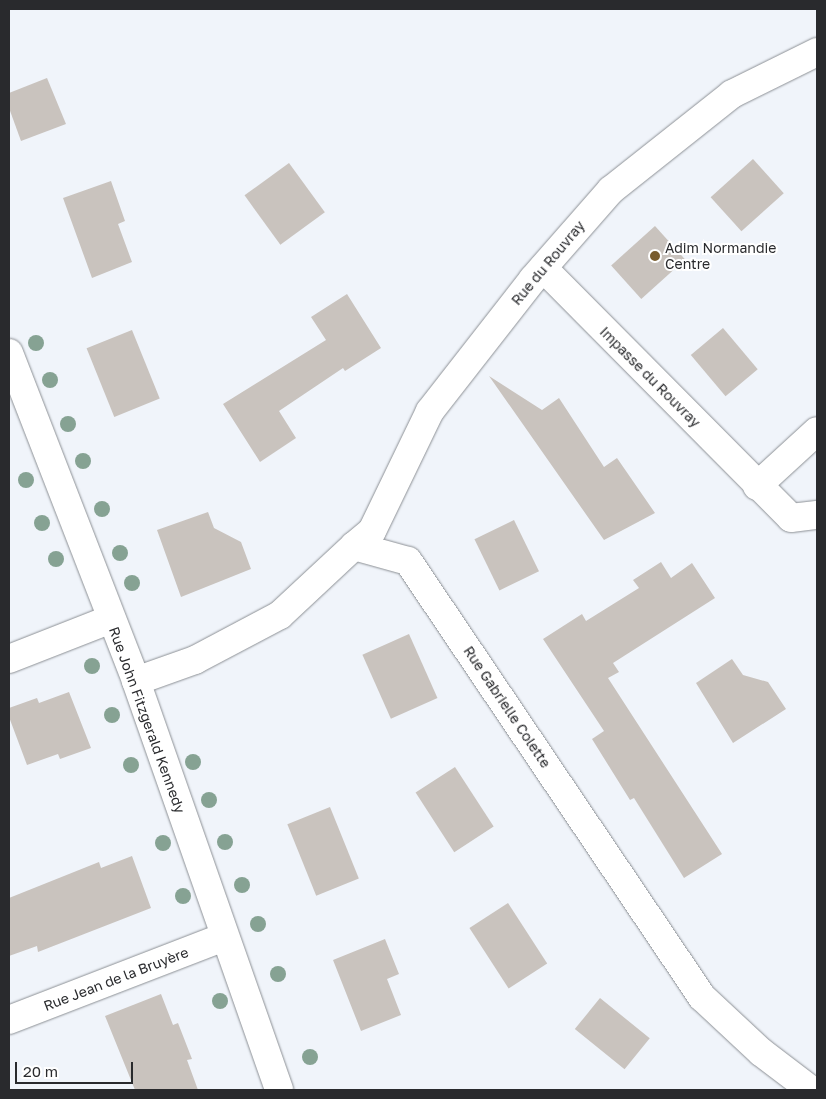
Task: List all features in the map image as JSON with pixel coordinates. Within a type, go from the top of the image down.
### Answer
[{"type":"street","name":"Rue du Rouvray","points":[[354,546],[372,531],[430,410],[542,268],[611,190],[732,94],[817,52]]},
{"type":"street","name":"Impasse du Rouvray","points":[[542,268],[757,486],[791,518],[817,515]]},
{"type":"street","name":"Rue John Fitzgerald Kennedy","points":[[9,353],[136,681],[224,938],[279,1090]]},
{"type":"street","points":[[757,486],[817,431]]},
{"type":"street","points":[[136,681],[195,660],[280,615],[354,546]]},
{"type":"street","name":"Rue Gabrielle Colette","points":[[354,546],[408,561],[702,997],[761,1052],[811,1090]]},
{"type":"street","points":[[9,659],[111,619]]},
{"type":"street","name":"Rue Jean de la Bruyère","points":[[9,1020],[224,938]]},
{"type":"building","points":[[47,78],[66,124],[21,141],[9,108],[9,93]]},
{"type":"building","points":[[753,159],[784,193],[741,231],[711,197]]},
{"type":"building","points":[[289,163],[325,212],[280,245],[245,195]]},
{"type":"building","points":[[111,181],[125,221],[118,224],[132,262],[92,278],[63,198]]},
{"type":"building","points":[[655,226],[685,259],[641,299],[611,265]]},
{"type":"building","points":[[347,294],[381,348],[345,371],[343,368],[279,411],[296,438],[260,462],[223,404],[326,340],[311,317]]},
{"type":"building","points":[[723,328],[758,369],[726,396],[691,355]]},
{"type":"building","points":[[132,330],[160,399],[114,417],[87,348]]},
{"type":"building","points":[[489,376],[542,410],[559,398],[604,467],[617,458],[655,513],[604,540]]},
{"type":"building","points":[[208,512],[214,528],[241,542],[251,569],[181,597],[157,530]]},
{"type":"building","points":[[514,520],[539,571],[499,591],[474,539]]},
{"type":"building","points":[[661,562],[671,578],[692,563],[715,598],[613,663],[619,672],[608,678],[722,854],[684,878],[634,798],[630,800],[592,739],[604,731],[543,639],[582,614],[586,621],[639,588],[633,580]]},
{"type":"building","points":[[409,634],[437,698],[391,719],[362,655]]},
{"type":"building","points":[[732,659],[743,675],[768,682],[786,709],[733,743],[696,683]]},
{"type":"building","points":[[69,692],[91,748],[60,759],[58,754],[27,765],[9,717],[9,708],[37,698],[39,703]]},
{"type":"building","points":[[455,767],[494,827],[454,852],[416,793]]},
{"type":"building","points":[[330,807],[359,878],[316,896],[287,824]]},
{"type":"building","points":[[132,856],[151,908],[38,952],[37,946],[9,956],[9,898],[99,862],[101,868]]},
{"type":"building","points":[[508,903],[547,963],[509,988],[469,928]]},
{"type":"building","points":[[385,939],[399,974],[387,979],[401,1015],[361,1031],[333,960]]},
{"type":"building","points":[[161,994],[173,1025],[178,1023],[192,1059],[187,1060],[198,1090],[135,1090],[105,1016]]},
{"type":"building","points":[[600,998],[650,1038],[625,1069],[575,1029]]},
{"type":"place","name":"Adim Normandie Centre","points":[[655,256]]}]
